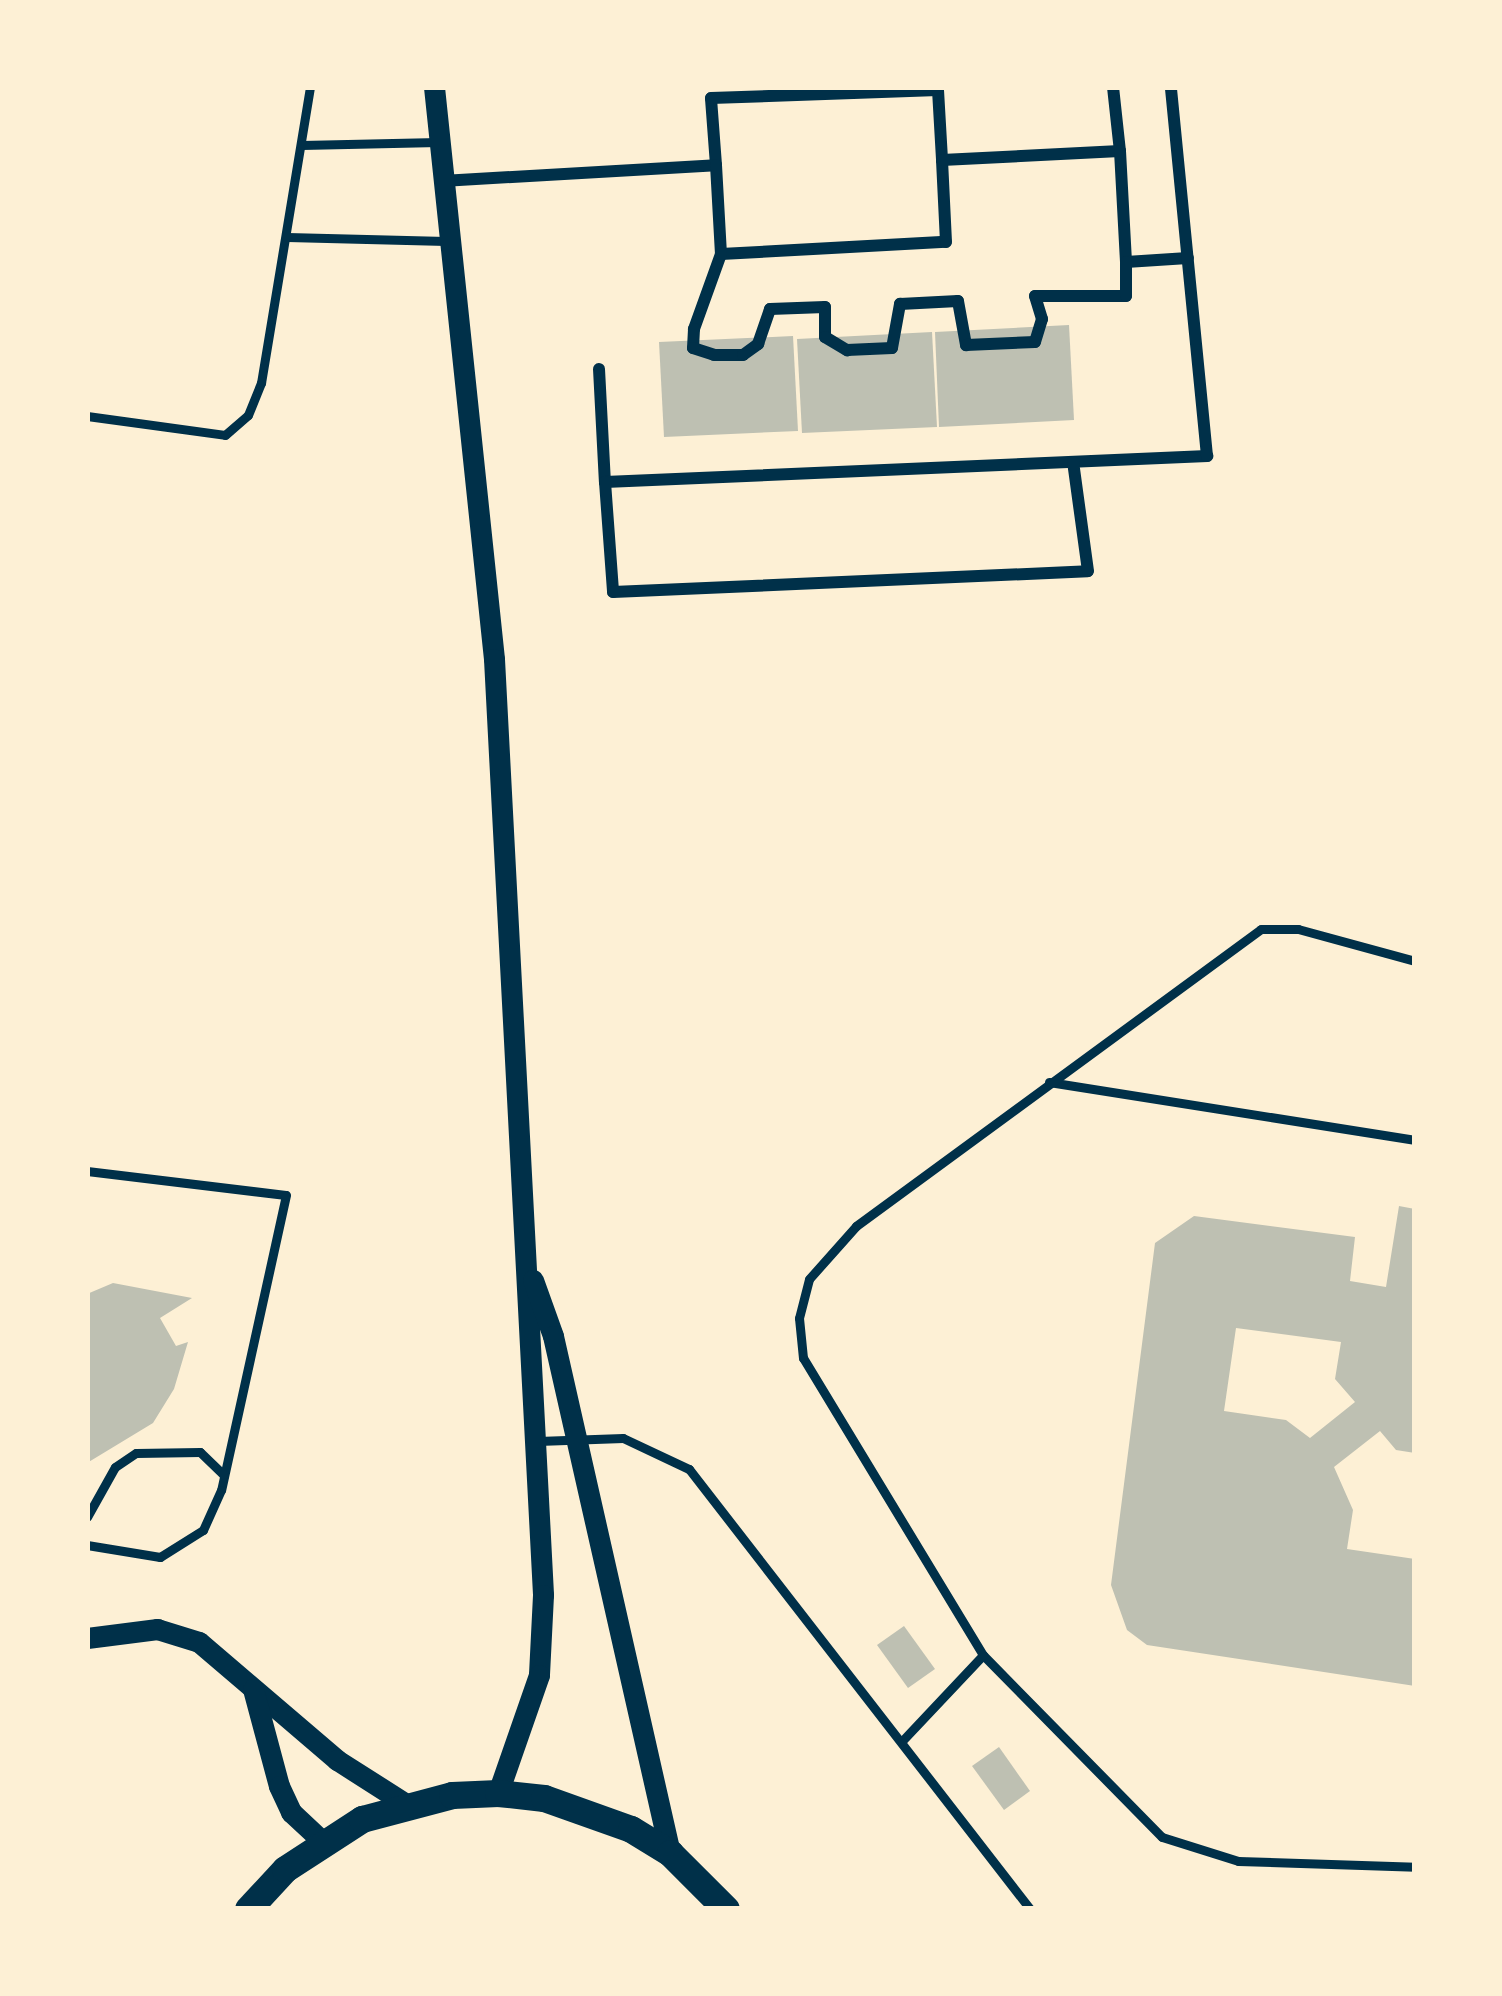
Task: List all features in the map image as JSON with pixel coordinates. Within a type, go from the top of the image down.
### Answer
[{"type":"highway","points":[[242,1906],[322,1840],[406,1804],[498,1793],[588,1810],[670,1853],[726,1909]]},
{"type":"street","points":[[434,87],[446,241],[494,659],[543,1595],[539,1675],[498,1793]]},
{"type":"street","points":[[721,254],[946,242],[938,90],[711,98],[721,254],[693,348],[714,355],[743,355],[758,344],[770,309],[825,307],[825,337],[847,350],[892,348],[900,304],[958,301],[966,345],[1035,342],[1042,319],[1035,296],[1126,296],[1114,87]]},
{"type":"street","points":[[605,482],[1207,456],[1171,87]]},
{"type":"street","points":[[942,160],[1120,151]]},
{"type":"street","points":[[441,181],[716,165]]},
{"type":"street","points":[[1126,262],[1187,258]]},
{"type":"street","points":[[599,369],[613,592],[1088,571],[1073,462]]},
{"type":"street","points":[[529,1268],[576,1440],[670,1853]]},
{"type":"street","points":[[87,1638],[157,1629],[199,1642],[338,1760],[406,1804]]},
{"type":"street","points":[[253,1689],[290,1812],[322,1840]]},
{"type":"lane","points":[[87,416],[225,435],[248,415],[262,383],[310,87]]},
{"type":"lane","points":[[302,145],[438,142]]},
{"type":"lane","points":[[287,237],[446,241]]},
{"type":"lane","points":[[1415,961],[1298,929],[1261,929],[856,1226],[809,1280],[799,1318],[803,1358],[983,1655],[1162,1837],[1238,1861],[1415,1867]]},
{"type":"lane","points":[[1049,1082],[1415,1140]]},
{"type":"lane","points":[[87,1171],[286,1195],[223,1474],[203,1530],[178,1549],[132,1557],[90,1542]]},
{"type":"lane","points":[[533,1441],[623,1438],[688,1469],[1030,1909]]},
{"type":"lane","points":[[87,1517],[115,1467],[136,1453],[200,1452],[223,1474]]},
{"type":"lane","points":[[902,1741],[983,1655]]},
{"type":"building","points":[[1069,325],[1074,420],[939,427],[935,332]]},
{"type":"building","points":[[932,332],[937,427],[802,433],[797,339]]},
{"type":"building","points":[[793,336],[798,431],[664,437],[659,342]]},
{"type":"building","points":[[1399,1206],[1415,1209],[1415,1453],[1396,1450],[1380,1431],[1334,1467],[1353,1510],[1347,1549],[1415,1559],[1415,1686],[1147,1645],[1127,1630],[1111,1585],[1155,1243],[1194,1216],[1355,1237],[1350,1281],[1386,1287]],"holes":[[[1236,1328],[1341,1342],[1335,1379],[1355,1402],[1310,1438],[1286,1420],[1224,1411]]]},
{"type":"building","points":[[113,1283],[192,1298],[160,1318],[176,1346],[188,1342],[174,1389],[153,1423],[87,1463],[87,1294]]},
{"type":"building","points":[[904,1626],[935,1669],[908,1688],[877,1645]]},
{"type":"building","points":[[999,1747],[1030,1791],[1004,1810],[972,1766]]}]
